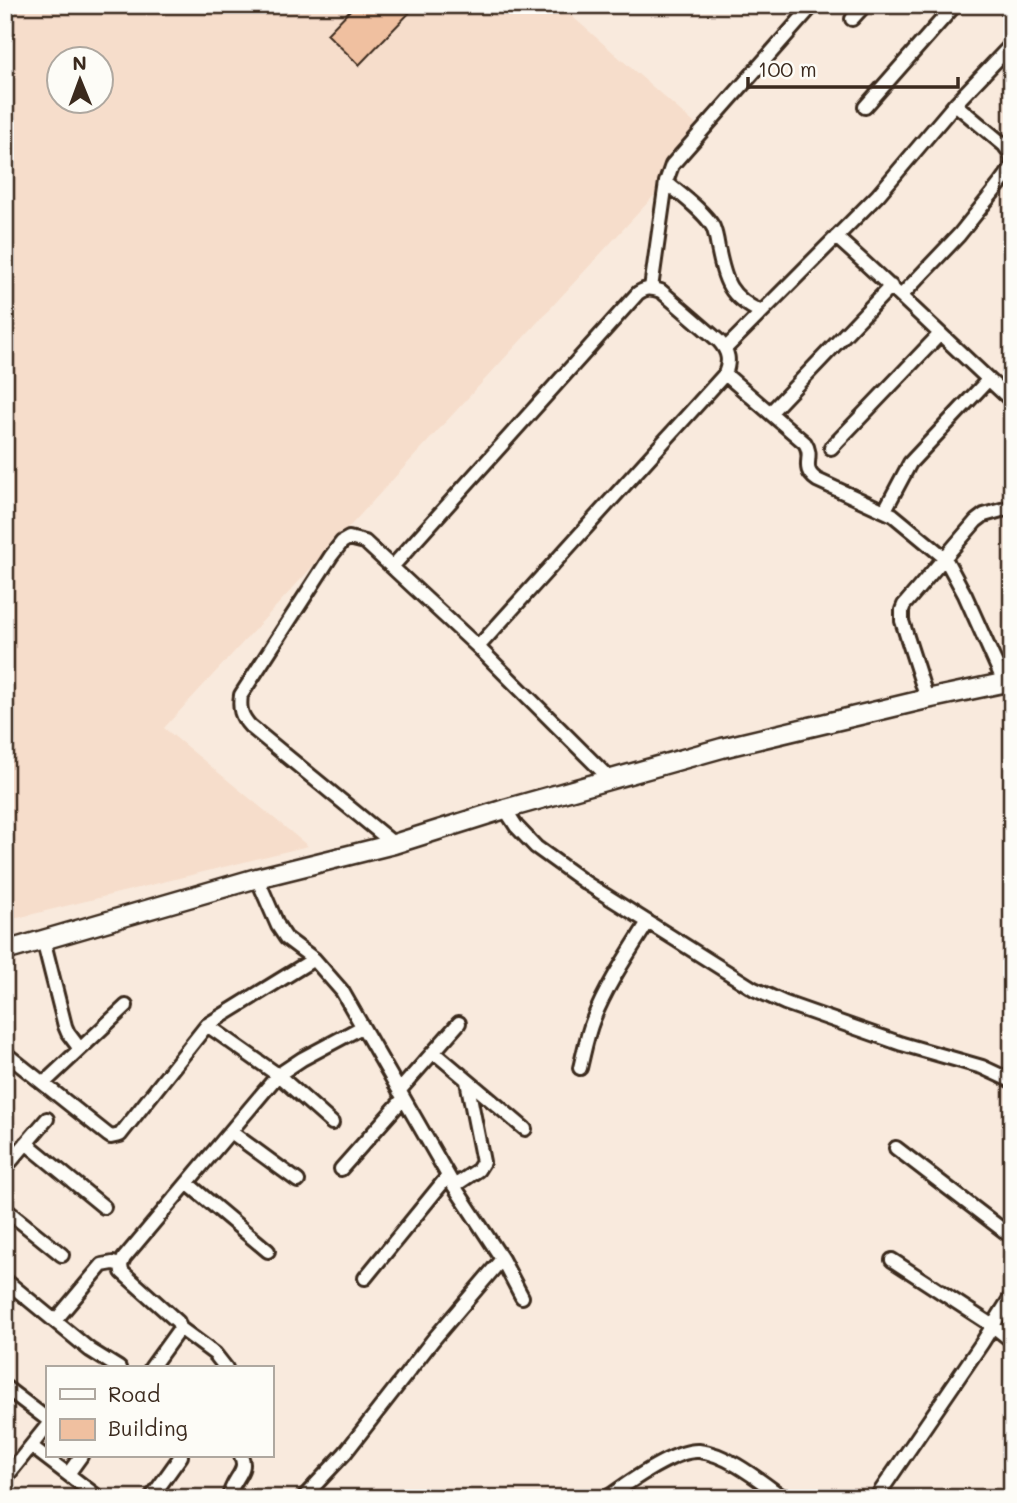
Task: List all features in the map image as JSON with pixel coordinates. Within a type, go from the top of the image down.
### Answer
[{"type":"main road","points":[[5,951],[257,878],[394,844],[505,809],[722,748],[1008,682]]},
{"type":"street","points":[[651,288],[666,182],[672,165],[813,5]]},
{"type":"street","points":[[852,19],[865,5]]},
{"type":"street","points":[[865,107],[955,5]]},
{"type":"street","points":[[726,348],[878,195],[955,104],[1012,44]]},
{"type":"street","points":[[955,104],[1004,145],[1012,158]]},
{"type":"street","points":[[901,296],[960,235],[1003,180],[1012,164]]},
{"type":"street","points":[[666,182],[713,227],[728,287],[740,301],[761,312]]},
{"type":"street","points":[[836,237],[1012,401]]},
{"type":"street","points":[[770,413],[891,286]]},
{"type":"street","points":[[392,567],[644,289],[661,291],[726,348],[729,357],[725,374],[478,647]]},
{"type":"street","points":[[831,448],[940,334]]},
{"type":"street","points":[[725,374],[808,448],[807,464],[811,475],[885,510],[945,558],[1008,682]]},
{"type":"street","points":[[885,510],[910,463],[988,380]]},
{"type":"street","points":[[927,699],[901,616],[904,604],[976,520],[984,515],[1012,508]]},
{"type":"street","points":[[394,844],[250,726],[242,717],[239,706],[241,695],[331,556],[342,542],[349,538],[365,542],[478,647],[611,780]]},
{"type":"street","points":[[505,809],[516,826],[536,847],[586,883],[768,996],[902,1044],[982,1067],[1012,1082]]},
{"type":"street","points":[[257,878],[282,932],[326,970],[342,991],[451,1181],[502,1259],[522,1297]]},
{"type":"street","points":[[580,1068],[590,1027],[598,1008],[648,922]]},
{"type":"street","points":[[43,939],[65,1026],[80,1049]]},
{"type":"street","points":[[5,1053],[108,1135],[120,1135],[207,1025],[314,959]]},
{"type":"street","points":[[44,1083],[126,1006]]},
{"type":"street","points":[[341,1169],[459,1023]]},
{"type":"street","points":[[207,1025],[278,1075],[332,1123]]},
{"type":"street","points":[[224,1366],[215,1354],[180,1328],[178,1322],[129,1279],[122,1272],[121,1265],[124,1258],[278,1075],[362,1027]]},
{"type":"street","points":[[434,1052],[525,1129]]},
{"type":"street","points":[[365,1278],[451,1181],[478,1170],[483,1162],[467,1081]]},
{"type":"street","points":[[5,1168],[47,1119]]},
{"type":"street","points":[[231,1132],[298,1181]]},
{"type":"street","points":[[26,1143],[104,1207]]},
{"type":"street","points":[[896,1148],[1012,1237]]},
{"type":"street","points":[[187,1183],[268,1251]]},
{"type":"street","points":[[5,1209],[62,1255]]},
{"type":"street","points":[[303,1498],[345,1453],[433,1340],[502,1259]]},
{"type":"street","points":[[892,1260],[1012,1341]]},
{"type":"street","points":[[55,1321],[102,1265],[121,1265]]},
{"type":"street","points":[[5,1280],[90,1350],[97,1363]]},
{"type":"street","points":[[876,1498],[1012,1296]]},
{"type":"street","points":[[152,1366],[180,1328]]},
{"type":"street","points":[[5,1387],[46,1418]]},
{"type":"street","points":[[7,1476],[46,1427]]},
{"type":"street","points":[[31,1447],[46,1458]]},
{"type":"street","points":[[607,1498],[649,1470],[674,1457],[694,1451],[709,1454],[737,1466],[784,1498]]},
{"type":"street","points":[[46,1458],[99,1498]]},
{"type":"street","points":[[68,1474],[80,1458]]},
{"type":"street","points":[[151,1498],[180,1458]]},
{"type":"street","points":[[229,1498],[232,1483],[244,1466],[243,1458]]},
{"type":"shaded area","points":[[5,5],[559,5],[709,136],[164,728],[308,846],[5,921]]},
{"type":"building","points":[[355,5],[417,5],[359,65],[327,34]]}]
